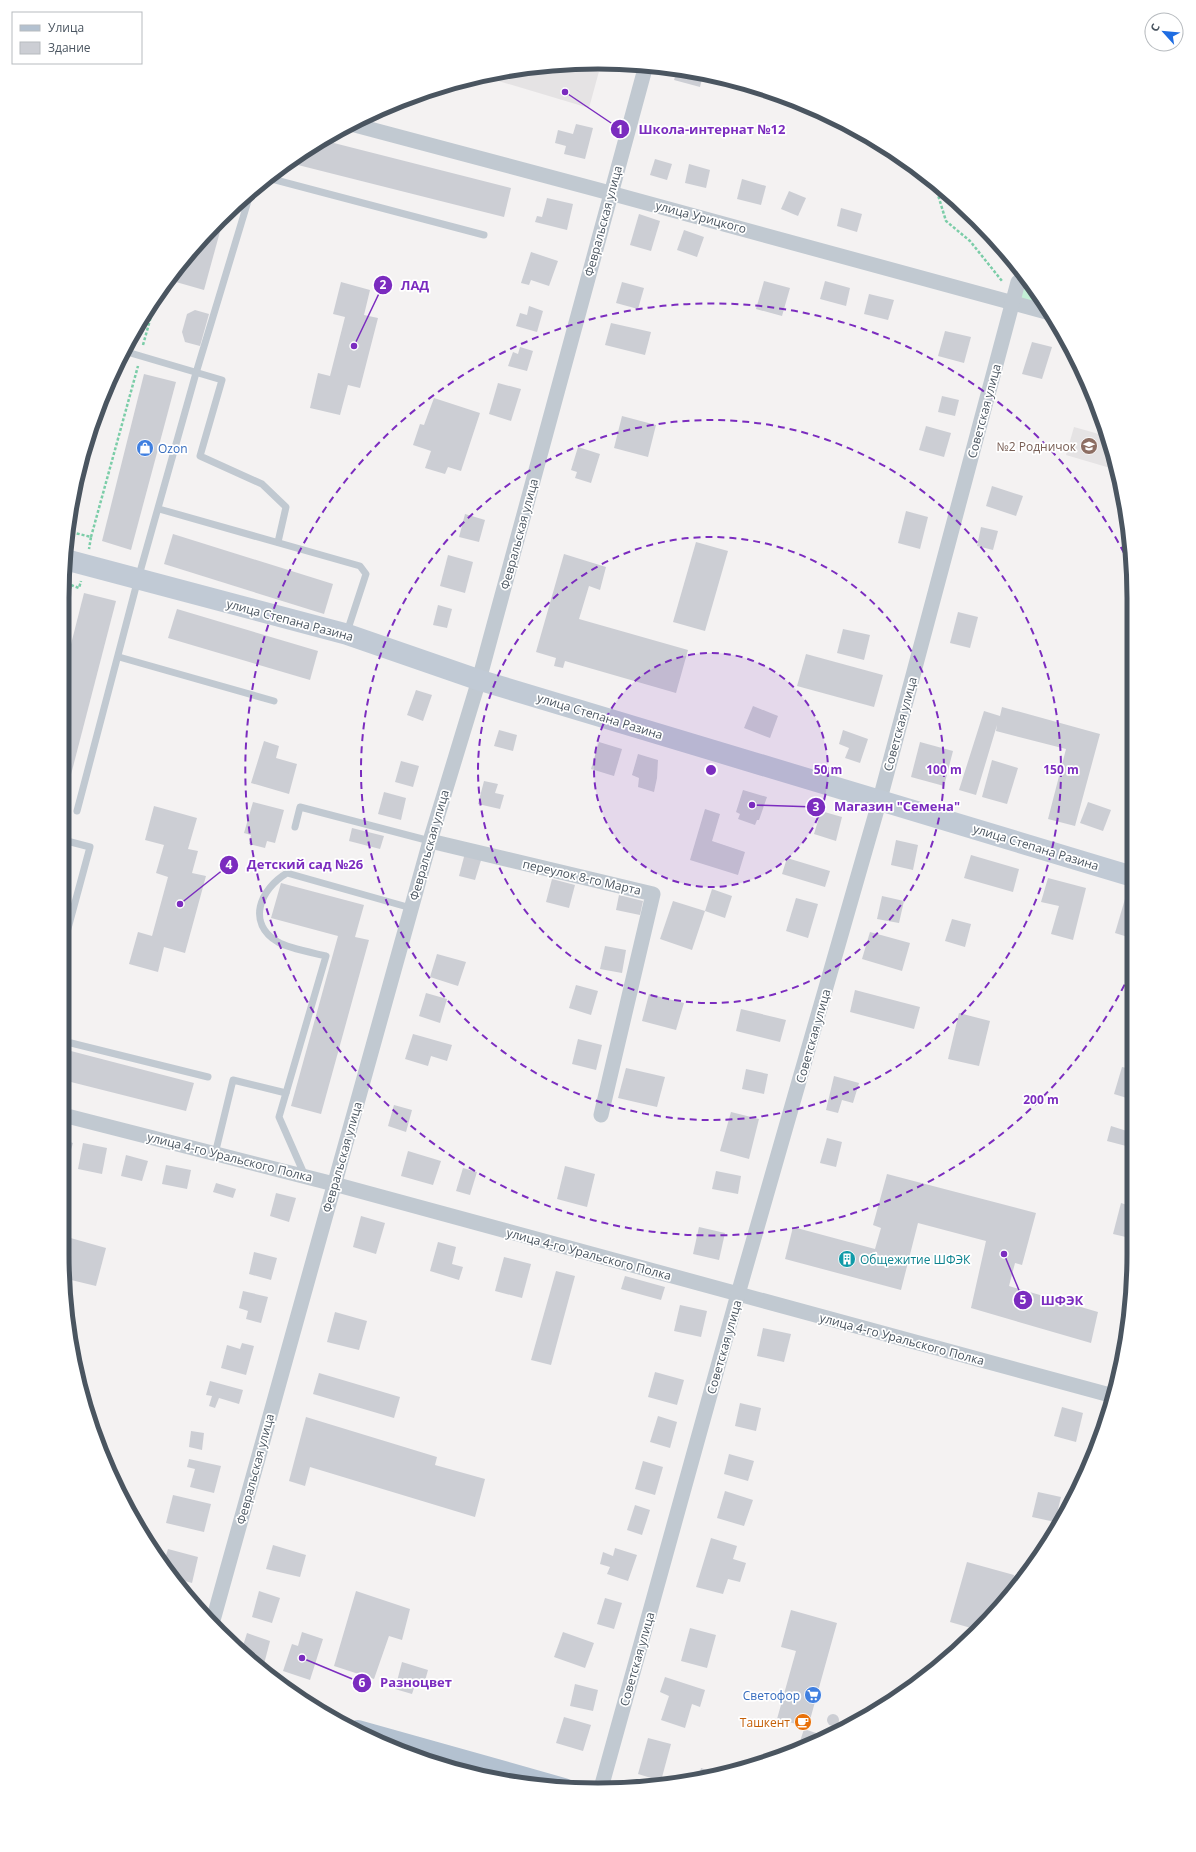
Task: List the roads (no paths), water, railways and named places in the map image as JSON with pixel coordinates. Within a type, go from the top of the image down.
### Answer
[{"type":"main road","name":"улица Степана Разина","points":[[70,561],[346,634],[479,680],[880,799],[1127,875]]},
{"type":"main road","points":[[408,1747],[515,1776]]},
{"type":"street","name":"Февральская улица","points":[[214,1617],[411,908],[479,680],[644,71]]},
{"type":"street","name":"улица Урицкого","points":[[360,126],[610,193],[1015,293],[1040,307]]},
{"type":"street","name":"Советская улица","points":[[602,1783],[738,1294],[880,799],[1015,293]]},
{"type":"street","name":"переулок 8-го Марта","points":[[430,841],[653,894],[601,1115]]},
{"type":"street","name":"улица 4-го Уральского Полка","points":[[69,1117],[305,1176],[1108,1395]]},
{"type":"lane","points":[[274,180],[484,235]]},
{"type":"lane","points":[[77,811],[119,657],[138,579],[159,509],[196,373],[248,201]]},
{"type":"lane","points":[[130,353],[222,380],[200,456],[262,484],[286,507],[278,542]]},
{"type":"lane","points":[[159,509],[360,566],[366,574],[346,634]]},
{"type":"lane","points":[[119,657],[274,701]]},
{"type":"lane","points":[[295,827],[300,807],[430,841]]},
{"type":"lane","points":[[69,842],[90,847],[69,925]]},
{"type":"lane","points":[[305,1176],[279,1117],[326,956],[278,943],[263,928],[258,910],[266,893],[275,880],[287,873],[411,908]]},
{"type":"lane","points":[[69,1043],[208,1078]]},
{"type":"lane","points":[[215,1154],[233,1080],[286,1093]]},
{"type":"place","name":"Школа-интернат №12","points":[[565,92]]},
{"type":"place","name":"ЛАД","points":[[354,346]]},
{"type":"place","name":"№2 Родничок","points":[[1089,446]]},
{"type":"place","name":"Ozon","points":[[145,448]]},
{"type":"place","name":"Магазин \"Семена\"","points":[[752,805]]},
{"type":"place","name":"Детский сад №26","points":[[180,904]]},
{"type":"place","name":"ШФЭК","points":[[1004,1254]]},
{"type":"place","name":"Общежитие ШФЭК","points":[[847,1259]]},
{"type":"place","name":"Разноцвет","points":[[302,1658]]},
{"type":"place","name":"Светофор","points":[[813,1695]]},
{"type":"place","name":"Ташкент","points":[[803,1722]]}]
